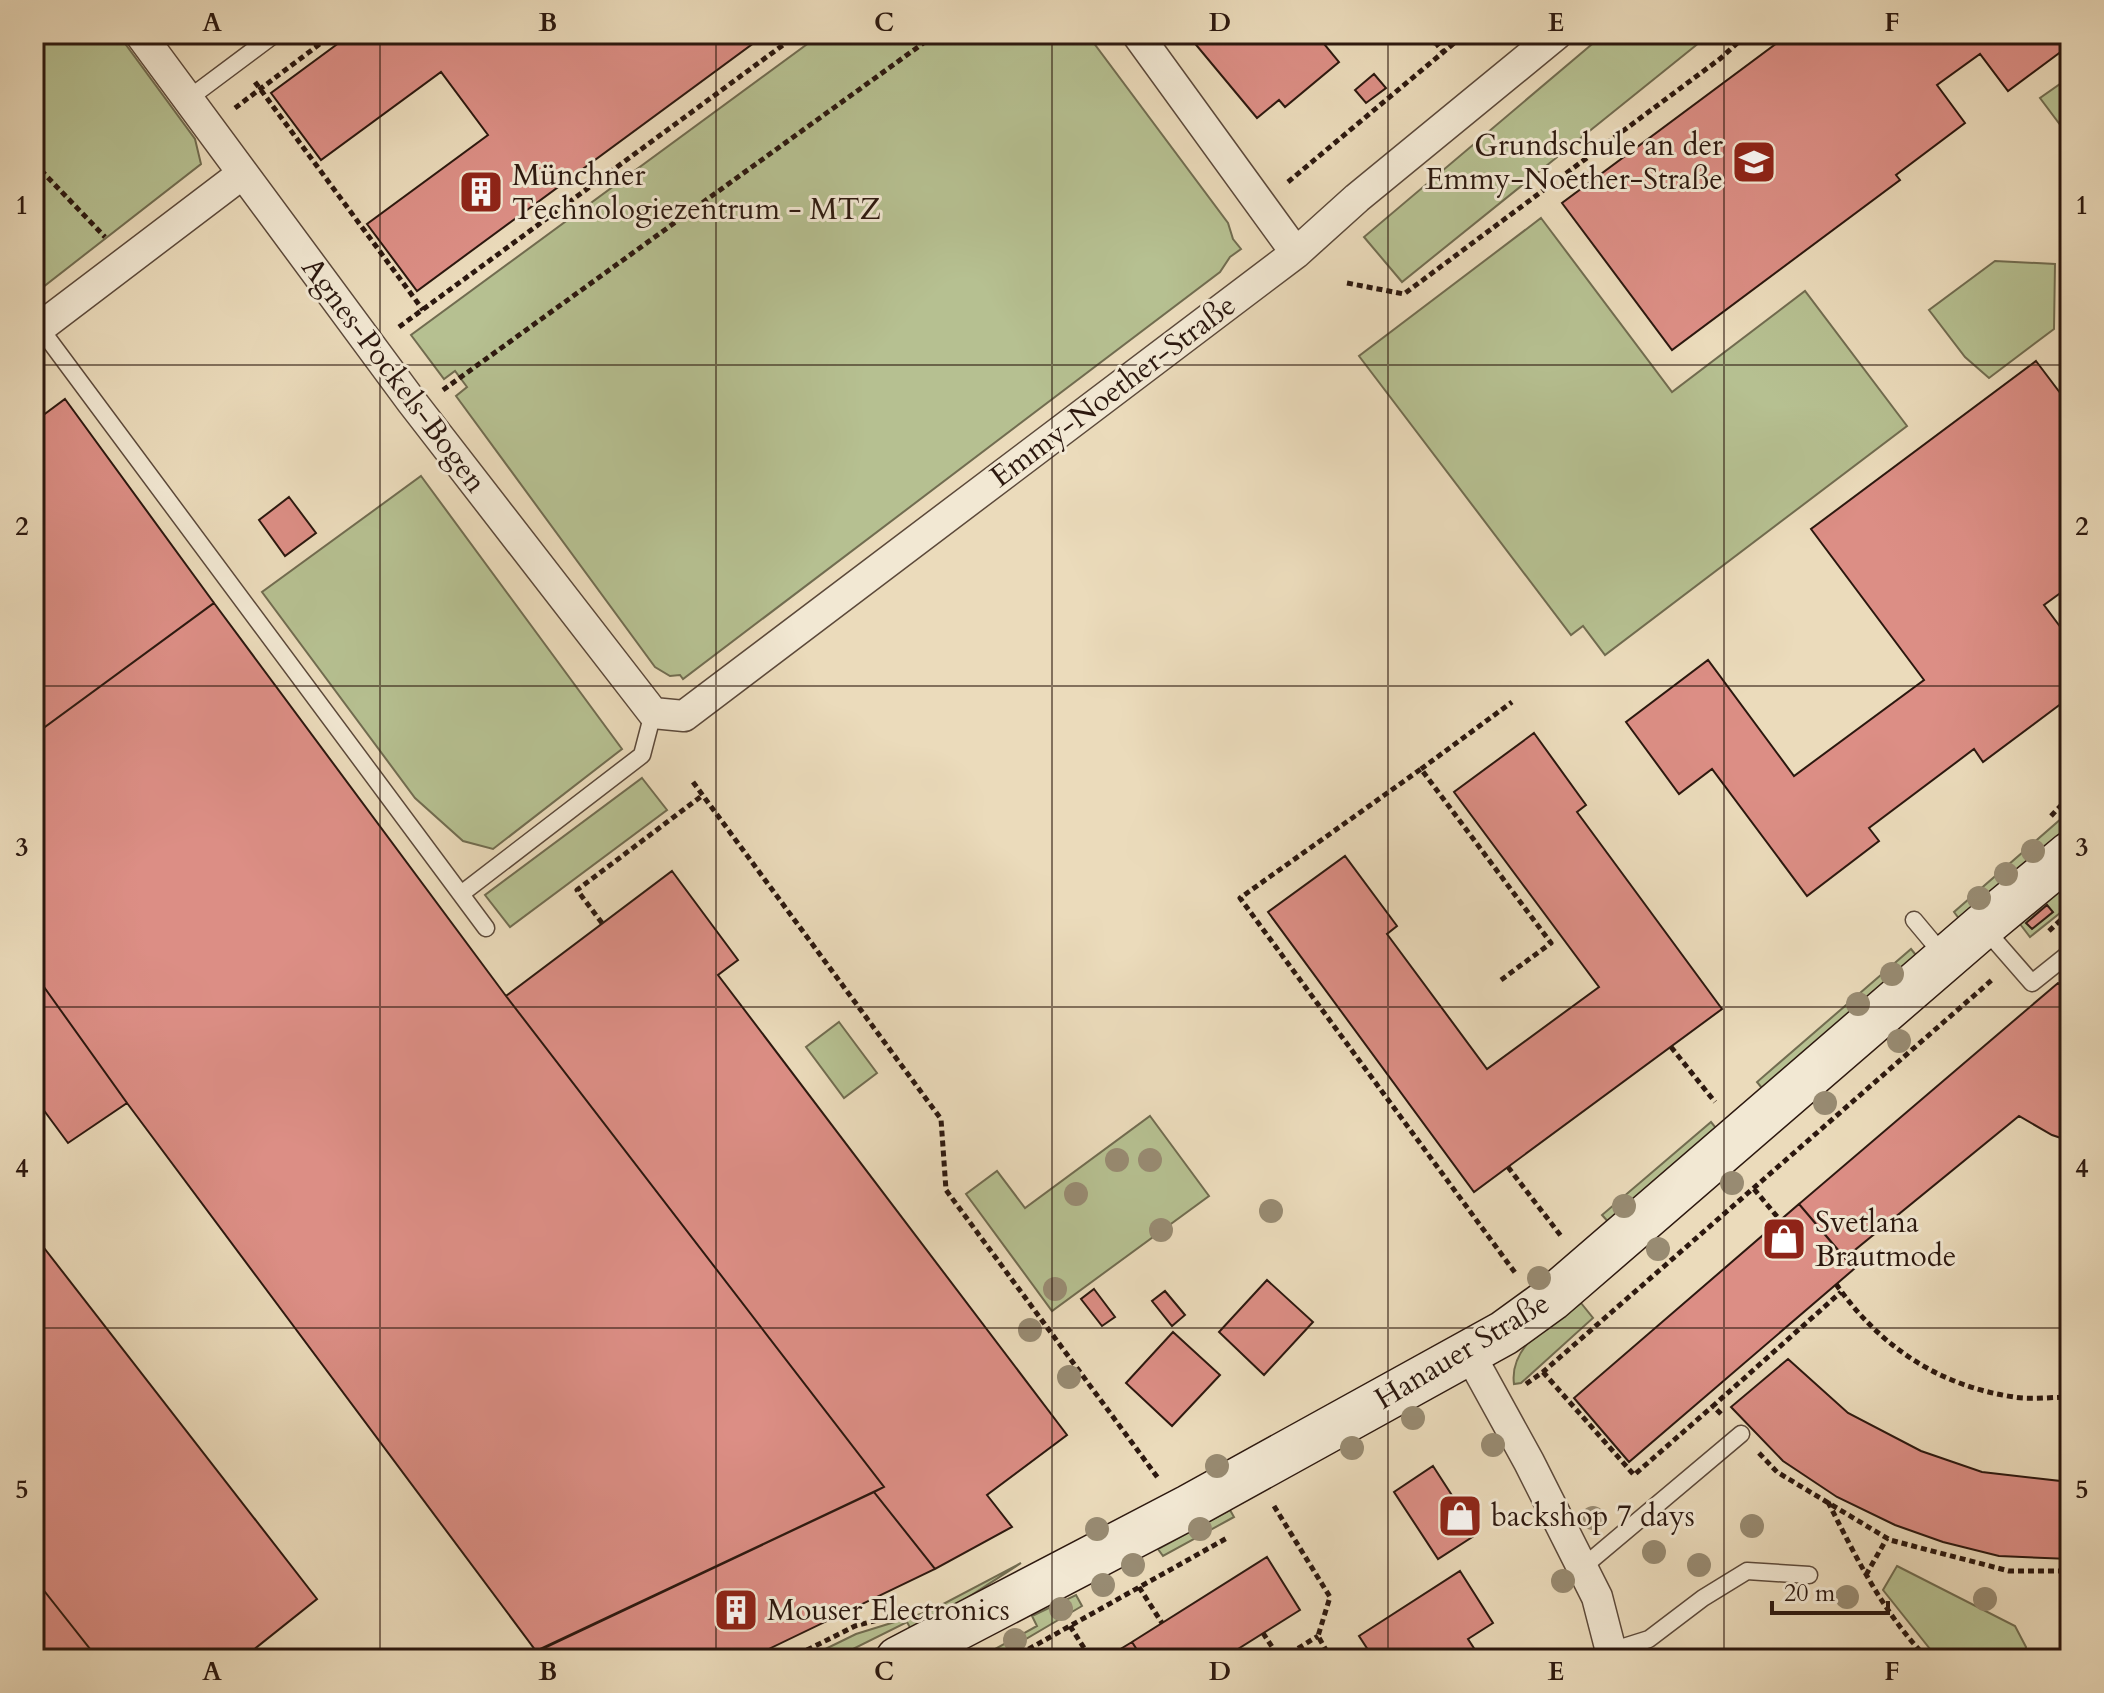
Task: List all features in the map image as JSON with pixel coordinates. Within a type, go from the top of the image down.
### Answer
[{"type":"street","name":"Agnes-Pockels-Bogen","points":[[140,34],[412,402],[653,713]]},
{"type":"street","points":[[1137,34],[1296,253]]},
{"type":"street","name":"Emmy-Noether-Straße","points":[[653,713],[684,716],[1296,253],[1357,198],[1557,34]]},
{"type":"street","points":[[37,330],[242,174]]},
{"type":"street","name":"Hanauer Straße","points":[[898,1659],[1253,1472],[1504,1333],[1551,1299],[1983,926],[2058,837]]},
{"type":"street","points":[[1469,1353],[1583,1567],[1597,1597],[1612,1655]]},
{"type":"lane","points":[[188,99],[275,34]]},
{"type":"lane","points":[[37,330],[486,928]]},
{"type":"lane","points":[[461,894],[642,755],[653,713]]},
{"type":"lane","points":[[1914,920],[1946,958]]},
{"type":"lane","points":[[1983,926],[2032,983],[2067,955],[2070,959]]},
{"type":"lane","points":[[1583,1567],[1741,1434]]},
{"type":"lane","points":[[1612,1655],[1649,1639],[1703,1598],[1747,1571],[1809,1575]]},
{"type":"path","points":[[209,127],[333,34]]},
{"type":"path","points":[[372,347],[798,34]]},
{"type":"path","points":[[412,402],[450,387],[936,34]]},
{"type":"path","points":[[1324,34],[1328,38],[1371,40],[1410,35],[1438,44]]},
{"type":"path","points":[[1429,34],[1443,52]]},
{"type":"path","points":[[1278,190],[1465,34]]},
{"type":"path","points":[[1347,283],[1404,294],[1721,58],[1747,34]]},
{"type":"path","points":[[239,61],[423,310]]},
{"type":"path","points":[[34,163],[106,238],[123,264]]},
{"type":"path","points":[[1512,702],[1240,898],[1519,1278]]},
{"type":"path","points":[[1421,769],[1551,943],[1501,980]]},
{"type":"path","points":[[693,782],[941,1119],[946,1190],[1163,1485]]},
{"type":"path","points":[[602,923],[577,890],[703,795]]},
{"type":"path","points":[[2058,837],[2070,796]]},
{"type":"path","points":[[1671,1047],[1718,1106],[1726,1099]]},
{"type":"path","points":[[1508,1167],[1564,1240]]},
{"type":"path","points":[[1754,1189],[1780,1220]]},
{"type":"path","points":[[1836,1284],[1892,1347],[1947,1380],[2015,1397],[2070,1397]]},
{"type":"path","points":[[1543,1372],[1634,1475],[1841,1292]]},
{"type":"path","points":[[1713,1406],[1777,1472],[1887,1538],[2009,1571],[2070,1571]]},
{"type":"path","points":[[1253,1472],[1330,1597],[1318,1636],[1281,1659],[1263,1633]]},
{"type":"path","points":[[1827,1502],[1865,1576],[1928,1659]]},
{"type":"path","points":[[1865,1576],[1887,1538]]},
{"type":"path","points":[[1139,1587],[1162,1623]]},
{"type":"path","points":[[789,1659],[855,1626],[881,1619]]},
{"type":"path","points":[[1070,1626],[1091,1659]]},
{"type":"path","points":[[1318,1636],[1331,1659]]},
{"type":"green space","points":[[34,34],[118,34],[195,139],[201,164],[38,291],[34,285]]},
{"type":"green space","points":[[821,34],[1087,34],[1228,223],[1233,239],[1241,249],[1230,257],[1220,272],[683,679],[680,675],[670,676],[655,667],[456,396],[467,387],[455,371],[444,379],[411,335]]},
{"type":"green space","points":[[1604,34],[1710,34],[1402,282],[1364,237]]},
{"type":"green space","points":[[2070,77],[2070,138],[2040,98]]},
{"type":"green space","points":[[1541,218],[1672,392],[1805,291],[1907,426],[1605,655],[1583,626],[1571,635],[1359,356]]},
{"type":"green space","points":[[1995,261],[2055,264],[2054,329],[1989,378],[1965,357],[1929,310]]},
{"type":"green space","points":[[421,476],[622,749],[493,849],[463,841],[415,798],[262,592]]},
{"type":"green space","points":[[642,778],[667,810],[510,927],[485,895]]},
{"type":"green space","points":[[2070,811],[2070,826],[1960,920],[1954,912]]},
{"type":"green space","points":[[2070,880],[2070,905],[2030,937],[2020,924]]},
{"type":"green space","points":[[1911,949],[1920,960],[1766,1093],[1757,1082]]},
{"type":"green space","points":[[839,1022],[877,1073],[844,1098],[806,1047]]},
{"type":"green space","points":[[1150,1116],[1209,1196],[1052,1311],[966,1194],[997,1171],[1025,1208]]},
{"type":"green space","points":[[1711,1122],[1720,1133],[1611,1225],[1602,1215]]},
{"type":"green space","points":[[1581,1303],[1593,1318],[1521,1383],[1514,1384],[1516,1363],[1527,1344]]},
{"type":"green space","points":[[1230,1510],[1234,1517],[1163,1556],[1158,1549]]},
{"type":"green space","points":[[1021,1563],[913,1633],[907,1622],[833,1659],[805,1659],[856,1634],[930,1611]]},
{"type":"green space","points":[[1897,1566],[2015,1626],[2026,1647],[2025,1659],[1938,1659],[1883,1590]]},
{"type":"green space","points":[[1076,1595],[1082,1606],[992,1659],[977,1659],[1037,1626],[1032,1616]]},
{"type":"building","name":"Münchner Technologiezentrum - MTZ","points":[[351,34],[766,34],[417,291],[367,224],[488,135],[441,72],[321,160],[271,93]]},
{"type":"building","points":[[1187,34],[1316,34],[1339,62],[1285,107],[1279,100],[1257,118]]},
{"type":"building","points":[[1789,34],[2070,34],[2070,45],[2008,91],[1980,54],[1937,85],[1965,123],[1896,175],[1900,180],[1672,350],[1562,203]]},
{"type":"building","points":[[1374,74],[1386,88],[1366,103],[1355,90]]},
{"type":"building","points":[[2036,361],[2070,406],[2070,586],[2044,605],[2070,640],[2070,697],[1983,762],[1974,749],[1869,828],[1879,841],[1807,896],[1712,769],[1679,794],[1626,722],[1708,660],[1794,776],[1924,680],[1811,529]]},
{"type":"building","points":[[65,399],[214,603],[34,735],[34,422]]},
{"type":"building","points":[[289,497],[316,533],[285,556],[259,520]]},
{"type":"building","points":[[214,603],[506,996],[884,1487],[536,1651],[127,1103],[34,973],[34,735]]},
{"type":"building","points":[[1534,733],[1586,805],[1577,812],[1722,1009],[1474,1192],[1268,912],[1345,856],[1397,926],[1387,934],[1487,1069],[1599,987],[1454,792]]},
{"type":"building","points":[[672,871],[738,960],[718,975],[1067,1435],[987,1495],[1012,1527],[935,1569],[874,1492],[884,1487],[506,996]]},
{"type":"building","points":[[2047,905],[2053,912],[2032,929],[2026,923]]},
{"type":"building","points":[[34,973],[127,1103],[68,1143],[34,1097]]},
{"type":"building","points":[[2058,983],[2070,994],[2070,1141],[2052,1135],[2019,1116],[1845,1258],[1799,1204]]},
{"type":"building","points":[[1799,1204],[1854,1269],[1629,1462],[1574,1398]]},
{"type":"building","points":[[41,1244],[317,1599],[242,1659],[98,1659],[34,1578],[34,1249]]},
{"type":"building","points":[[1267,1280],[1313,1322],[1264,1375],[1219,1332]]},
{"type":"building","points":[[1094,1289],[1115,1317],[1102,1326],[1081,1299]]},
{"type":"building","points":[[1165,1291],[1185,1315],[1172,1326],[1152,1301]]},
{"type":"building","points":[[1173,1332],[1220,1375],[1172,1426],[1126,1383]]},
{"type":"building","points":[[1788,1359],[1848,1413],[1921,1451],[1982,1472],[2069,1482],[2070,1559],[1999,1556],[1943,1542],[1895,1525],[1837,1497],[1783,1461],[1731,1407]]},
{"type":"building","points":[[1433,1466],[1477,1534],[1438,1559],[1394,1492]]},
{"type":"building","name":"Mouser Electronics","points":[[874,1492],[935,1569],[748,1659],[521,1659]]},
{"type":"building","points":[[1267,1557],[1300,1610],[1222,1659],[1143,1659],[1132,1642]]},
{"type":"building","points":[[1460,1571],[1493,1623],[1468,1639],[1481,1659],[1374,1659],[1359,1636]]},
{"type":"building","points":[[34,1578],[98,1659],[34,1659]]},
{"type":"building","points":[[1132,1642],[1143,1659],[1104,1659]]},
{"type":"place","name":"Grundschule an der Emmy-Noether-Straße","points":[[1754,162]]},
{"type":"place","name":"Münchner Technologiezentrum - MTZ","points":[[481,192]]},
{"type":"place","name":"Svetlana Brautmode","points":[[1784,1239]]},
{"type":"place","name":"backshop 7 days","points":[[1460,1516]]},
{"type":"place","name":"Mouser Electronics","points":[[736,1610]]}]
